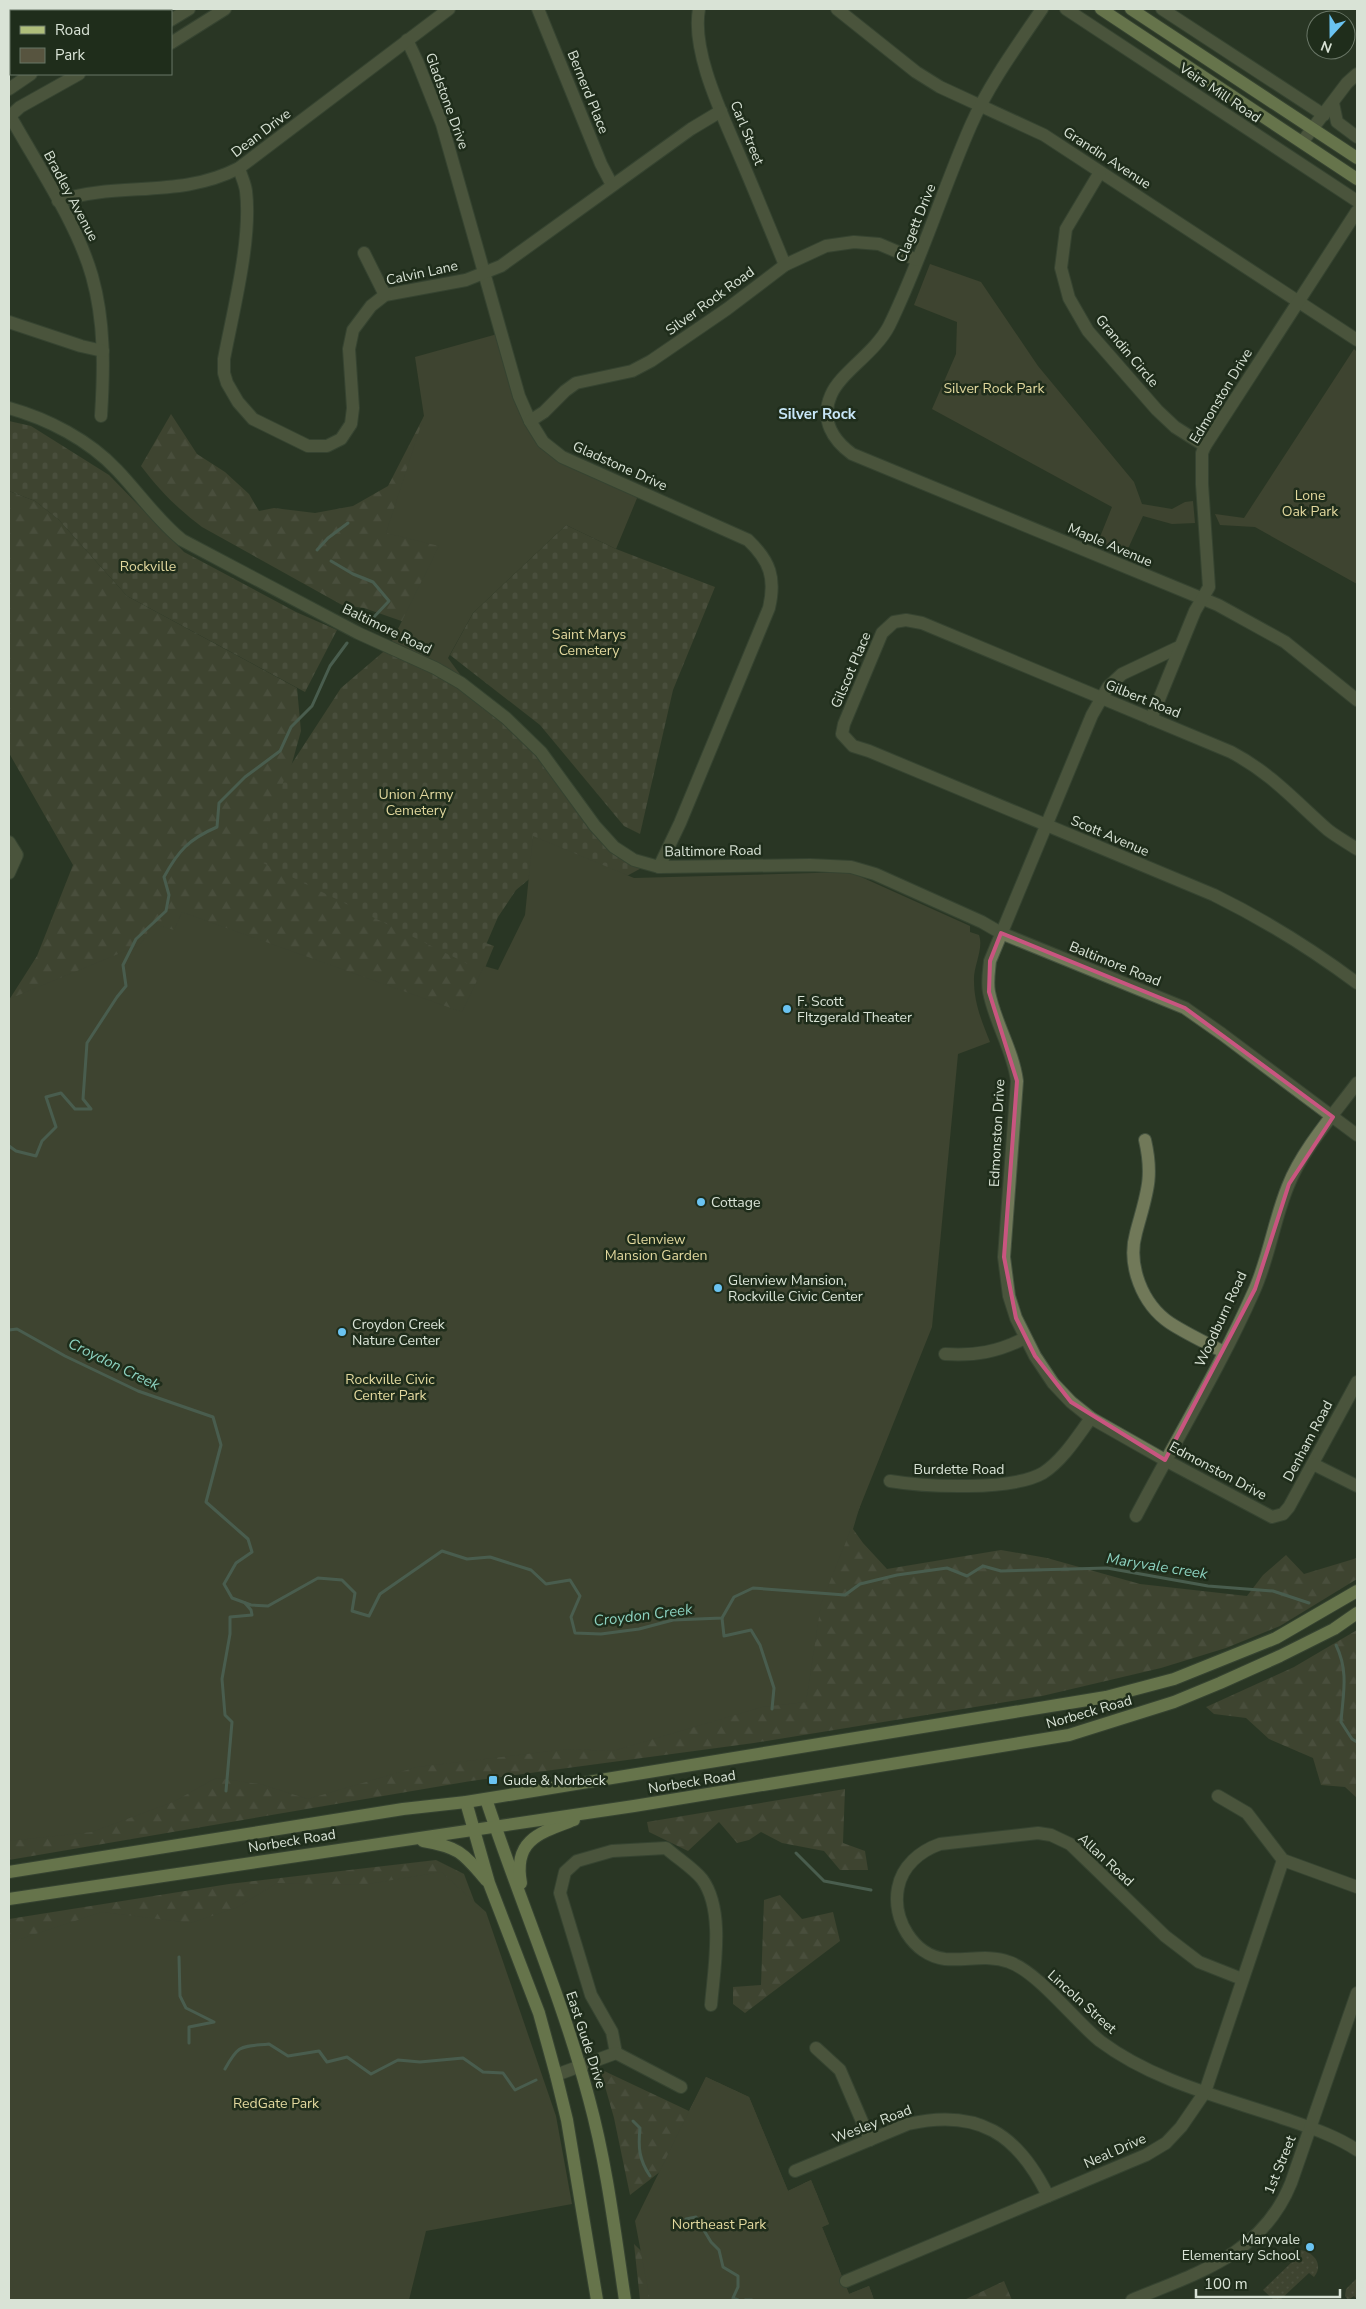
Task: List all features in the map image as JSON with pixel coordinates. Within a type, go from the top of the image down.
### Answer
[{"type":"main road","name":"Veirs Mill Road","points":[[1101,9],[1303,141],[1357,179]]},
{"type":"main road","name":"Veirs Mill Road","points":[[1131,9],[1357,158]]},
{"type":"main road","name":"Norbeck Road","points":[[9,1872],[394,1811],[466,1802],[1070,1704],[1136,1691],[1174,1679],[1276,1638],[1357,1591]]},
{"type":"main road","name":"Norbeck Road","points":[[9,1899],[599,1811],[1069,1735],[1174,1702],[1220,1683],[1334,1629],[1357,1613]]},
{"type":"main road","name":"East Gude Drive","points":[[486,1798],[563,2013],[590,2100],[609,2195],[625,2300]]},
{"type":"main road","points":[[466,1802],[489,1883],[539,2013],[556,2075],[567,2120],[596,2300]]},
{"type":"main road","points":[[526,1910],[518,1869],[524,1849],[539,1833],[599,1811]]},
{"type":"main road","points":[[411,1838],[443,1844],[460,1850],[489,1883]]},
{"type":"street","points":[[172,19],[189,9]]},
{"type":"street","points":[[172,42],[225,9]]},
{"type":"street","name":"Dean Drive","points":[[58,201],[81,194],[190,186],[225,176],[239,168],[449,9]]},
{"type":"street","name":"Bernerd Place","points":[[538,9],[612,185]]},
{"type":"street","name":"Carl Street","points":[[699,9],[700,52],[721,111],[785,265]]},
{"type":"street","name":"Grandin Avenue","points":[[837,9],[916,72],[940,87],[1044,135],[1357,340]]},
{"type":"street","name":"Clagett Drive","points":[[838,443],[827,421],[831,395],[841,381],[872,351],[887,329],[917,260],[971,124],[993,83],[1042,9]]},
{"type":"street","name":"Veirs Mill Road","points":[[1066,9],[1357,201]]},
{"type":"street","points":[[1162,9],[1324,115]]},
{"type":"street","name":"Gladstone Drive","points":[[407,40],[417,60],[442,124],[519,396],[530,421],[543,442],[562,457],[748,540],[762,553],[772,577],[773,590],[769,608],[680,823],[659,867]]},
{"type":"street","points":[[1303,141],[1347,84],[1357,74]]},
{"type":"street","points":[[9,89],[29,75]]},
{"type":"street","points":[[9,116],[20,107],[61,82],[77,75]]},
{"type":"street","points":[[1333,103],[1337,122],[1357,137]]},
{"type":"street","name":"Calvin Lane","points":[[239,168],[246,190],[245,229],[224,360],[224,373],[238,402],[253,419],[308,446],[327,446],[341,439],[351,424],[349,349],[354,330],[371,306],[385,295],[466,280],[501,266],[612,185],[721,111]]},
{"type":"street","name":"Bradley Avenue","points":[[9,116],[78,238],[92,276],[100,312],[103,351],[101,416]]},
{"type":"street","name":"Grandin Circle","points":[[1100,172],[1066,229],[1061,268],[1069,298],[1088,331],[1157,410],[1175,427],[1205,446]]},
{"type":"street","name":"Edmonston Drive","points":[[1151,719],[1179,647],[1209,587],[1210,578],[1202,484],[1202,454],[1205,446],[1357,211]]},
{"type":"street","name":"Silver Rock Road","points":[[530,421],[544,412],[576,383],[632,371],[651,361],[727,309],[785,265],[826,246],[854,242],[879,244],[917,260]]},
{"type":"street","points":[[364,253],[385,295]]},
{"type":"street","points":[[9,322],[81,346],[103,351]]},
{"type":"street","name":"Baltimore Road","points":[[9,408],[60,428],[86,444],[116,469],[166,527],[182,540],[358,633],[435,668],[461,683],[506,718],[541,752],[595,826],[614,847],[634,860],[659,867],[810,865],[851,867],[884,878],[982,922],[1001,933],[1184,1008],[1222,1034],[1357,1135]]},
{"type":"street","name":"Maple Avenue","points":[[838,443],[852,454],[1218,605],[1284,642],[1357,700]]},
{"type":"street","name":"Gilbert Road","points":[[894,622],[906,620],[922,622],[1231,752],[1255,765],[1279,783],[1330,831],[1357,849]]},
{"type":"street","name":"Gilscot Place","points":[[842,734],[844,724],[882,633],[894,622]]},
{"type":"street","name":"Edmonston Drive","points":[[1179,647],[1122,674],[1108,688],[1092,715],[990,961],[988,982],[997,1020],[1014,1064],[1016,1081],[1004,1257],[1009,1296],[1026,1338],[1035,1356],[1053,1383],[1071,1402],[1091,1418],[1272,1517],[1282,1514]]},
{"type":"street","name":"Scott Avenue","points":[[842,734],[853,746],[870,751],[1214,895],[1258,916],[1307,946],[1357,983]]},
{"type":"street","points":[[9,842],[17,855],[9,873]]},
{"type":"street","name":"Woodburn Road","points":[[1136,1516],[1224,1352],[1255,1289],[1278,1211],[1289,1184],[1304,1157],[1357,1083]]},
{"type":"street","points":[[1145,1140],[1150,1160],[1150,1180],[1132,1250],[1136,1275],[1144,1294],[1158,1313],[1170,1323],[1224,1352]]},
{"type":"street","points":[[945,1354],[969,1355],[986,1353],[1006,1348],[1026,1338]]},
{"type":"street","name":"Denham Road","points":[[1282,1514],[1289,1507],[1357,1382]]},
{"type":"street","name":"Burdette Road","points":[[890,1481],[910,1484],[998,1485],[1024,1481],[1043,1473],[1058,1461],[1091,1418]]},
{"type":"street","points":[[1313,1464],[1357,1486]]},
{"type":"street","points":[[1218,1796],[1247,1813],[1282,1860],[1357,1887]]},
{"type":"street","name":"Allan Road","points":[[927,1849],[940,1844],[1038,1832],[1051,1835],[1070,1844],[1165,1936],[1199,1962],[1242,1979]]},
{"type":"street","points":[[616,2053],[612,2032],[591,1995],[560,1893],[565,1872],[577,1861],[612,1852],[666,1848],[701,1879],[711,1897],[716,1932],[711,2005]]},
{"type":"street","name":"Lincoln Street","points":[[927,1849],[907,1867],[898,1888],[897,1906],[902,1925],[906,1934],[921,1949],[944,1959],[982,1957],[1009,1962],[1026,1972],[1100,2041],[1149,2071],[1311,2128],[1343,2141],[1357,2150]]},
{"type":"street","name":"Neal Drive","points":[[846,2281],[1146,2155],[1166,2143],[1181,2127],[1205,2092],[1282,1860]]},
{"type":"street","name":"1st Street","points":[[1132,2300],[1226,2260],[1256,2236],[1268,2223],[1287,2194],[1311,2128],[1351,2030],[1357,1993]]},
{"type":"street","points":[[816,2048],[840,2070],[870,2140]]},
{"type":"street","points":[[556,2075],[616,2053],[681,2087]]},
{"type":"street","name":"Wesley Road","points":[[795,2171],[908,2124],[927,2120],[954,2119],[979,2124],[1002,2135],[1022,2152],[1037,2173],[1048,2196]]},
{"type":"highlighted area","points":[[1001,933],[1185,1008],[1333,1117],[1289,1184],[1255,1289],[1165,1460],[1071,1402],[1035,1356],[1016,1318],[1004,1257],[1017,1081],[989,992],[990,961]]},
{"type":"green space","name":"Silver Rock Park","points":[[930,264],[981,282],[1038,366],[1134,482],[1142,504],[1172,509],[1185,502],[1193,501],[1195,523],[1172,524],[1143,516],[1126,553],[1098,542],[1112,507],[932,409],[956,354],[957,322],[914,305]]},
{"type":"green space","points":[[501,333],[543,442],[640,491],[616,549],[566,525],[473,613],[448,658],[473,692],[389,647],[439,546],[386,533],[424,416],[415,357]]},
{"type":"green space","name":"Lone Oak Park","points":[[1354,349],[1357,352],[1357,584],[1255,527],[1220,525],[1215,514],[1244,518]]},
{"type":"green space","points":[[171,414],[197,454],[225,472],[249,494],[259,511],[274,508],[315,513],[353,506],[388,486],[424,416],[483,455],[413,625],[364,608],[342,605],[202,527],[185,513],[169,499],[141,466]]},
{"type":"green space","name":"Rockville","points":[[9,421],[31,426],[109,475],[184,552],[296,612],[337,630],[305,692],[127,596],[58,519],[35,501],[9,491]]},
{"type":"green space","name":"Rockville Civic Center Park","points":[[9,491],[35,501],[58,519],[127,596],[297,688],[301,731],[282,799],[441,927],[494,946],[456,1038],[868,1479],[853,1529],[887,1569],[1001,1550],[1047,1558],[1140,1584],[1247,1596],[1263,1575],[1286,1555],[1304,1574],[1357,1558],[1357,1579],[1280,1626],[1226,1648],[1161,1668],[1042,1696],[754,1743],[471,1781],[9,1860],[9,1000],[37,956],[73,865],[9,753]]},
{"type":"green space","name":"Saint Marys Cemetery","points":[[566,525],[616,549],[715,587],[673,690],[640,834],[624,826],[540,725],[450,655],[473,613]]},
{"type":"green space","name":"Union Army Cemetery","points":[[389,647],[435,668],[506,718],[595,826],[647,865],[623,878],[539,871],[516,890],[498,917],[476,968],[257,860],[287,771],[341,688]]},
{"type":"green space","name":"Rockville Civic Center Park","points":[[533,836],[634,878],[850,872],[970,926],[970,932],[979,935],[980,946],[974,975],[974,989],[979,1012],[990,1042],[958,1054],[932,1327],[821,1604],[806,1702],[762,1707],[613,1751],[568,1749],[417,1767],[308,1799],[260,1784],[216,1778],[173,1802],[92,1832],[9,1841],[9,999],[140,945],[153,924],[174,930],[182,912],[462,1012],[484,966],[498,970],[525,915]]},
{"type":"green space","points":[[1357,1630],[1357,1798],[1345,1787],[1321,1785],[1313,1758],[1269,1739],[1246,1718],[1214,1714],[1206,1707],[1294,1667]]},
{"type":"green space","points":[[845,1789],[843,1843],[865,1851],[868,1870],[840,1870],[824,1851],[782,1843],[761,1832],[749,1840],[737,1843],[719,1822],[688,1851],[649,1832],[647,1822]]},
{"type":"green space","points":[[436,1860],[464,1874],[550,2102],[9,1968],[9,1919],[229,1884]]},
{"type":"green space","name":"RedGate Park","points":[[441,1872],[486,1912],[556,2116],[572,2204],[426,2231],[409,2300],[9,2300],[9,1943],[102,1912],[191,1923],[236,1908],[277,1883],[362,1885]]},
{"type":"green space","points":[[780,1895],[802,1919],[833,1912],[840,1941],[745,2013],[733,2004],[733,1987],[761,1985],[764,1900]]},
{"type":"green space","name":"Northeast Park","points":[[600,2069],[689,2111],[706,2077],[749,2097],[788,2191],[811,2180],[829,2224],[822,2227],[849,2294],[869,2286],[874,2300],[640,2300],[634,2244],[686,2295],[705,2137],[630,2195],[614,2118]]},
{"type":"green space","name":"Northeast Park","points":[[706,2077],[749,2097],[788,2191],[811,2180],[829,2224],[822,2227],[849,2294],[869,2286],[874,2300],[650,2300],[635,2221]]},
{"type":"green space","points":[[1298,2250],[1312,2255],[1317,2263],[1317,2272],[1314,2277],[1309,2273],[1280,2300],[1274,2300],[1263,2290],[1294,2260],[1290,2254]]},
{"type":"green space","points":[[1357,2278],[1357,2299],[1354,2296],[1348,2300],[1345,2296],[1346,2289]]},
{"type":"green space","points":[[1004,2281],[1012,2300],[964,2300]]},
{"type":"waterway","points":[[317,550],[328,538],[348,523]]},
{"type":"waterway","points":[[331,561],[353,574],[373,582],[389,601],[373,618]]},
{"type":"waterway","points":[[9,1146],[16,1151],[36,1156],[42,1141],[56,1127],[46,1097],[61,1093],[75,1109],[91,1109],[83,1099],[87,1043],[126,986],[123,965],[136,939],[166,911],[169,895],[164,877],[174,860],[185,847],[199,836],[217,827],[219,803],[245,777],[280,751],[291,727],[312,706],[330,666],[347,643]]},
{"type":"waterway","name":"Croydon Creek","points":[[9,1330],[17,1329],[65,1356],[138,1391],[213,1417],[221,1445],[206,1502],[248,1539],[252,1552],[236,1563],[224,1584],[232,1598],[251,1605],[268,1606],[318,1578],[342,1580],[355,1593],[352,1611],[369,1616],[380,1594],[442,1551],[467,1559],[490,1557],[531,1570],[546,1584],[570,1580],[580,1596],[571,1617],[575,1633],[601,1634],[639,1629],[673,1620],[722,1618],[734,1597],[753,1588],[845,1595],[860,1584],[897,1575],[947,1568],[967,1576],[983,1566],[1001,1571],[1107,1568],[1208,1586],[1273,1591],[1309,1603]]},
{"type":"waterway","points":[[226,1791],[232,1722],[225,1715],[222,1679],[230,1634],[230,1617],[252,1615],[251,1610],[245,1603]]},
{"type":"waterway","points":[[722,1618],[724,1636],[751,1630],[760,1645],[774,1688],[772,1709]]},
{"type":"waterway","name":"Maryvale creek","points":[[1336,1645],[1343,1664],[1344,1674],[1341,1722],[1352,1739],[1357,1742]]},
{"type":"waterway","points":[[796,1853],[824,1881],[871,1890]]},
{"type":"waterway","points":[[179,1957],[180,1996],[186,2008],[214,2022],[189,2027],[189,2043]]},
{"type":"waterway","points":[[225,2069],[241,2048],[269,2044],[288,2056],[319,2051],[327,2062],[347,2057],[371,2074],[398,2060],[420,2062],[463,2058],[483,2072],[503,2073],[515,2090],[536,2080]]},
{"type":"waterway","points":[[633,2121],[640,2128],[640,2153],[650,2176]]},
{"type":"waterway","points":[[686,2219],[696,2217],[711,2242],[719,2250],[723,2267],[738,2276],[738,2287],[733,2298],[738,2300]]},
{"type":"waterway","points":[[745,2300],[752,2300]]},
{"type":"place","name":"F. Scott FItzgerald Theater","points":[[787,1009]]},
{"type":"place","name":"Cottage","points":[[701,1202]]},
{"type":"place","name":"Glenview Mansion, Rockville Civic Center","points":[[718,1288]]},
{"type":"place","name":"Croydon Creek Nature Center","points":[[342,1332]]},
{"type":"place","name":"Gude & Norbeck","points":[[493,1780]]},
{"type":"place","name":"Maryvale Elementary School","points":[[1310,2247]]},
{"type":"district","name":"Silver Rock","points":[[817,414]]},
{"type":"park label","name":"Glenview Mansion Garden","points":[[656,1248]]}]
